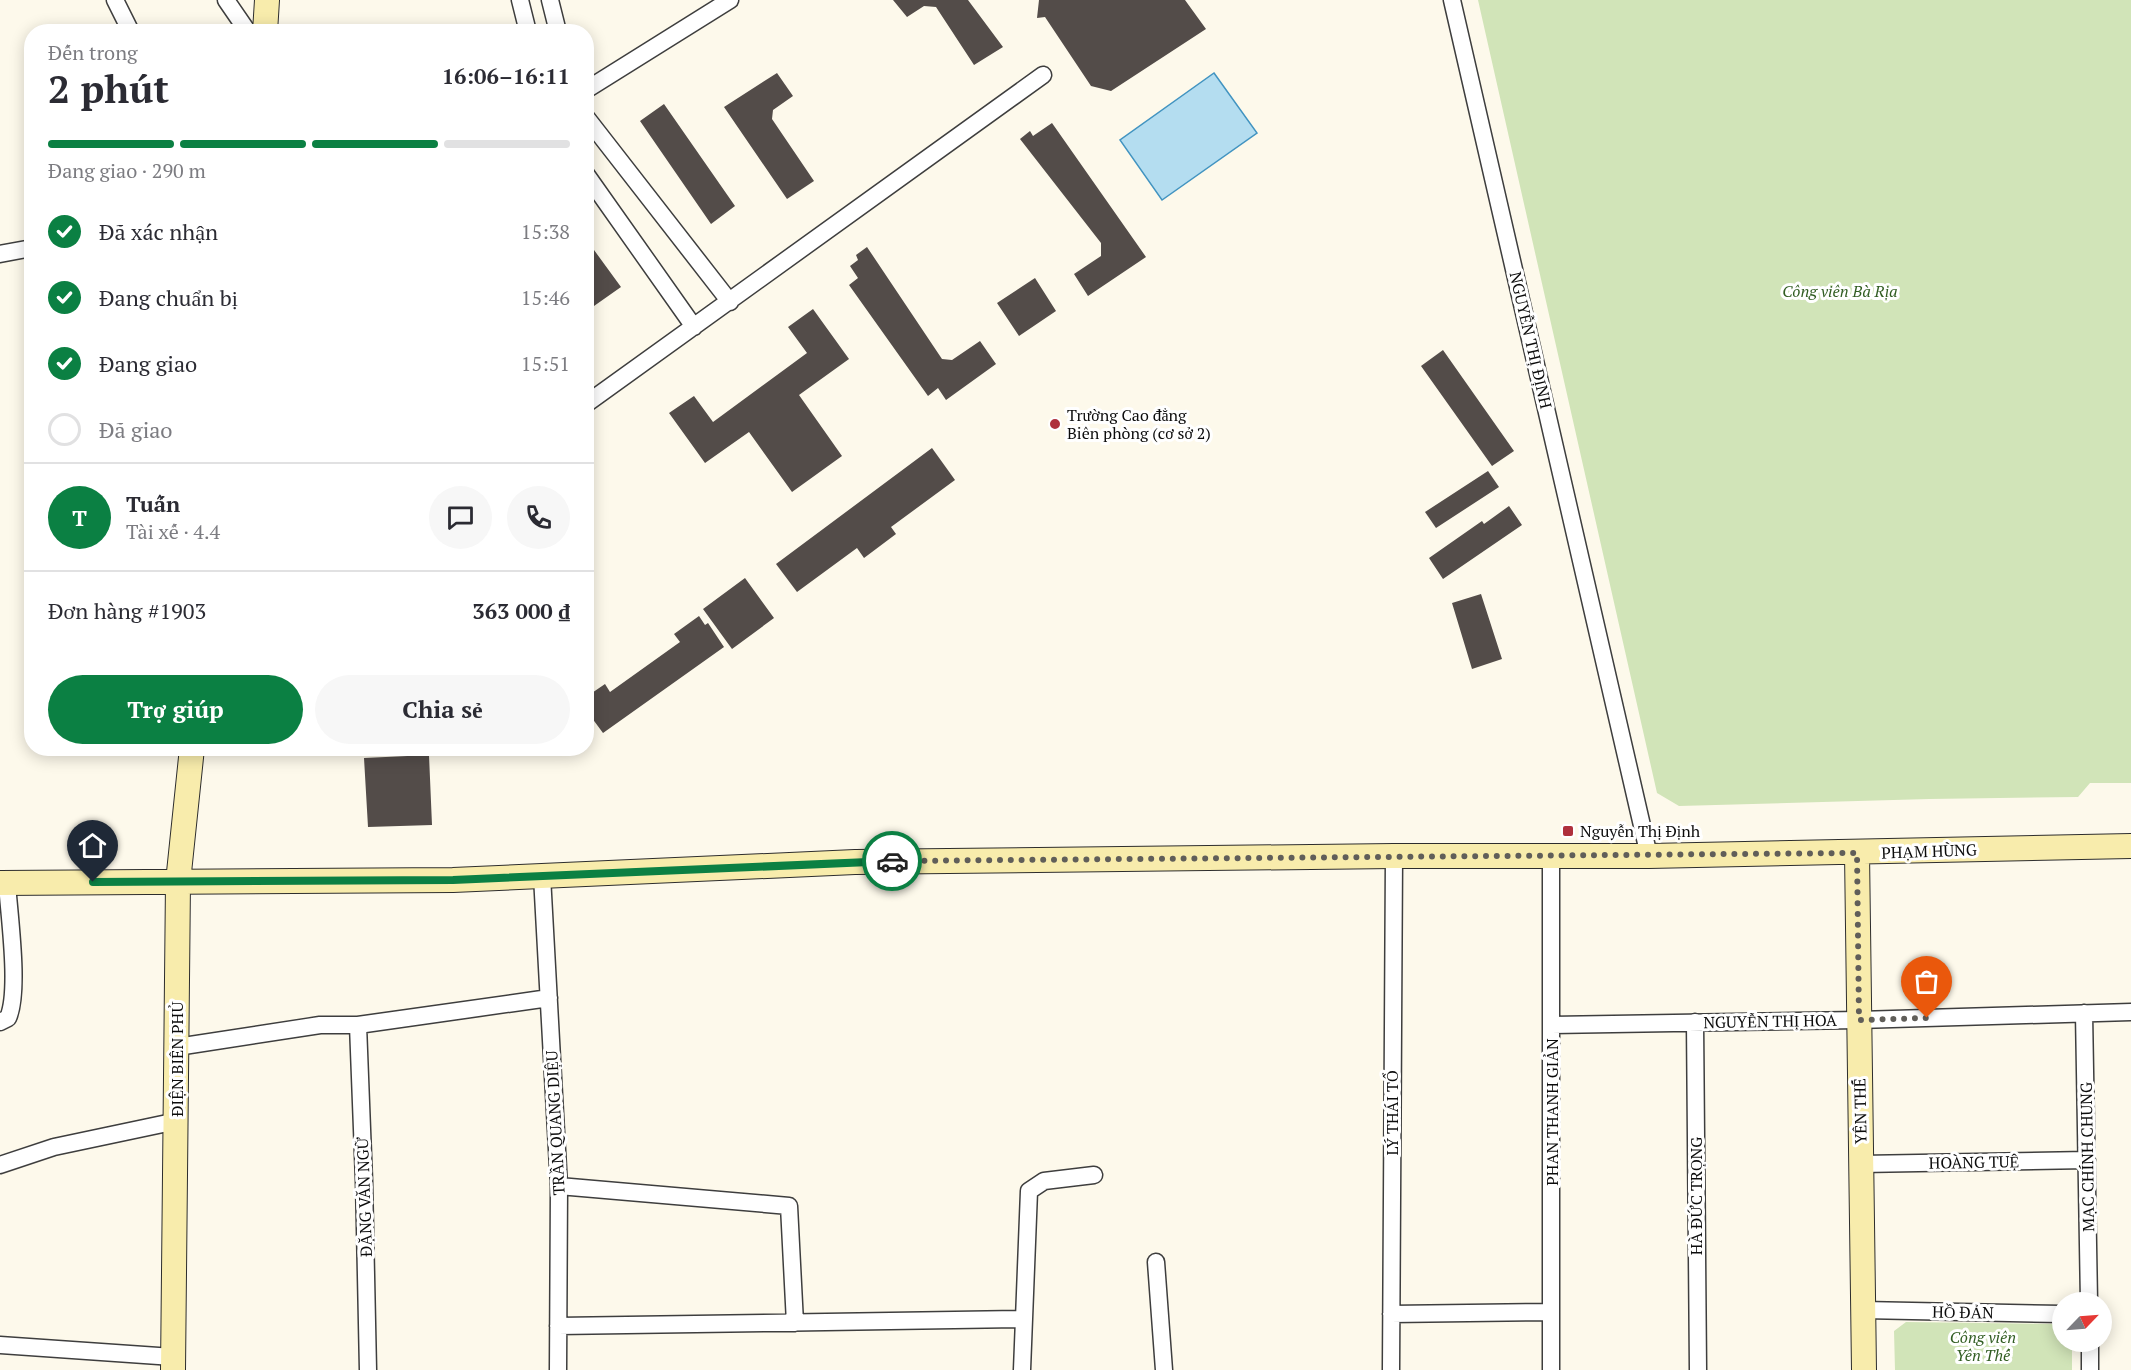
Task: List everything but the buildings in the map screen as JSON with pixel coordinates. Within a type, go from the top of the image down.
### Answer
[{"type":"street","points":[[116,0],[127,24]]},
{"type":"street","points":[[226,0],[242,24]]},
{"type":"street","points":[[266,24],[267,0]]},
{"type":"street","points":[[520,0],[526,24]]},
{"type":"street","points":[[550,0],[556,24]]},
{"type":"street","points":[[594,85],[730,0]]},
{"type":"street","name":"NGUYỄN THỊ ĐỊNH","points":[[1452,0],[1649,856]]},
{"type":"street","points":[[594,398],[1043,75]]},
{"type":"street","points":[[594,127],[730,302]]},
{"type":"street","points":[[594,185],[694,327]]},
{"type":"street","points":[[0,254],[24,250]]},
{"type":"street","name":"ĐIỆN BIÊN PHỦ","points":[[173,1363],[178,882],[191,756]]},
{"type":"street","name":"PHẠM HÙNG","points":[[4,883],[453,880],[855,862],[1394,856],[1649,856],[2131,846]]},
{"type":"street","name":"YÊN THẾ","points":[[1857,853],[1863,1370]]},
{"type":"street","name":"PHAN THANH GIẢN","points":[[1551,855],[1551,1370]]},
{"type":"street","name":"LÝ THÁI TỔ","points":[[1391,1370],[1394,856]]},
{"type":"street","name":"TRẦN QUANG DIỆU","points":[[542,876],[559,1186],[558,1370]]},
{"type":"street","points":[[0,1022],[8,1018],[13,999],[4,883]]},
{"type":"street","points":[[177,1047],[320,1025],[358,1024],[549,998]]},
{"type":"street","name":"NGUYỄN THỊ HOA","points":[[1552,1026],[2131,1012]]},
{"type":"street","name":"MẠC CHÍNH CHUNG","points":[[2084,1013],[2089,1292]]},
{"type":"street","name":"HÀ ĐỨC TRỌNG","points":[[1695,1022],[1698,1370]]},
{"type":"street","name":"ĐẶNG VĂN NGỮ","points":[[358,1024],[368,1370]]},
{"type":"street","points":[[0,1165],[54,1147],[177,1121]]},
{"type":"street","name":"HOÀNG TUỆ","points":[[1861,1164],[2087,1160]]},
{"type":"street","points":[[1022,1370],[1029,1191],[1044,1181],[1094,1175]]},
{"type":"street","points":[[559,1186],[789,1206],[795,1323]]},
{"type":"street","points":[[1156,1262],[1164,1370]]},
{"type":"street","name":"HỒ ĐẢN","points":[[1863,1310],[2052,1314]]},
{"type":"street","points":[[1391,1314],[1551,1312]]},
{"type":"street","points":[[558,1326],[1023,1319]]},
{"type":"street","points":[[0,1345],[173,1363]]},
{"type":"street","points":[[2090,1352],[2090,1370]]},
{"type":"green space","name":"Công viên Bà Rịa","points":[[1478,0],[2131,0],[2131,783],[2090,783],[2078,797],[1679,806],[1657,793]]},
{"type":"green space","name":"Công viên Yên Thế","points":[[1906,1322],[2052,1324],[2052,1352],[2072,1352],[2072,1370],[1895,1370],[1894,1331]]},
{"type":"water","points":[[1214,73],[1257,133],[1162,200],[1120,140]]},
{"type":"way so far","points":[[892,861],[1857,853],[1859,1020],[1927,1018]]},
{"type":"place","name":"Trường Cao đẳng Biên phòng (cơ sở 2)","points":[[1055,424]]},
{"type":"place","name":"Nguyễn Thị Định","points":[[1568,831]]},
{"type":"route","points":[[93,882],[453,880],[892,861]]}]
